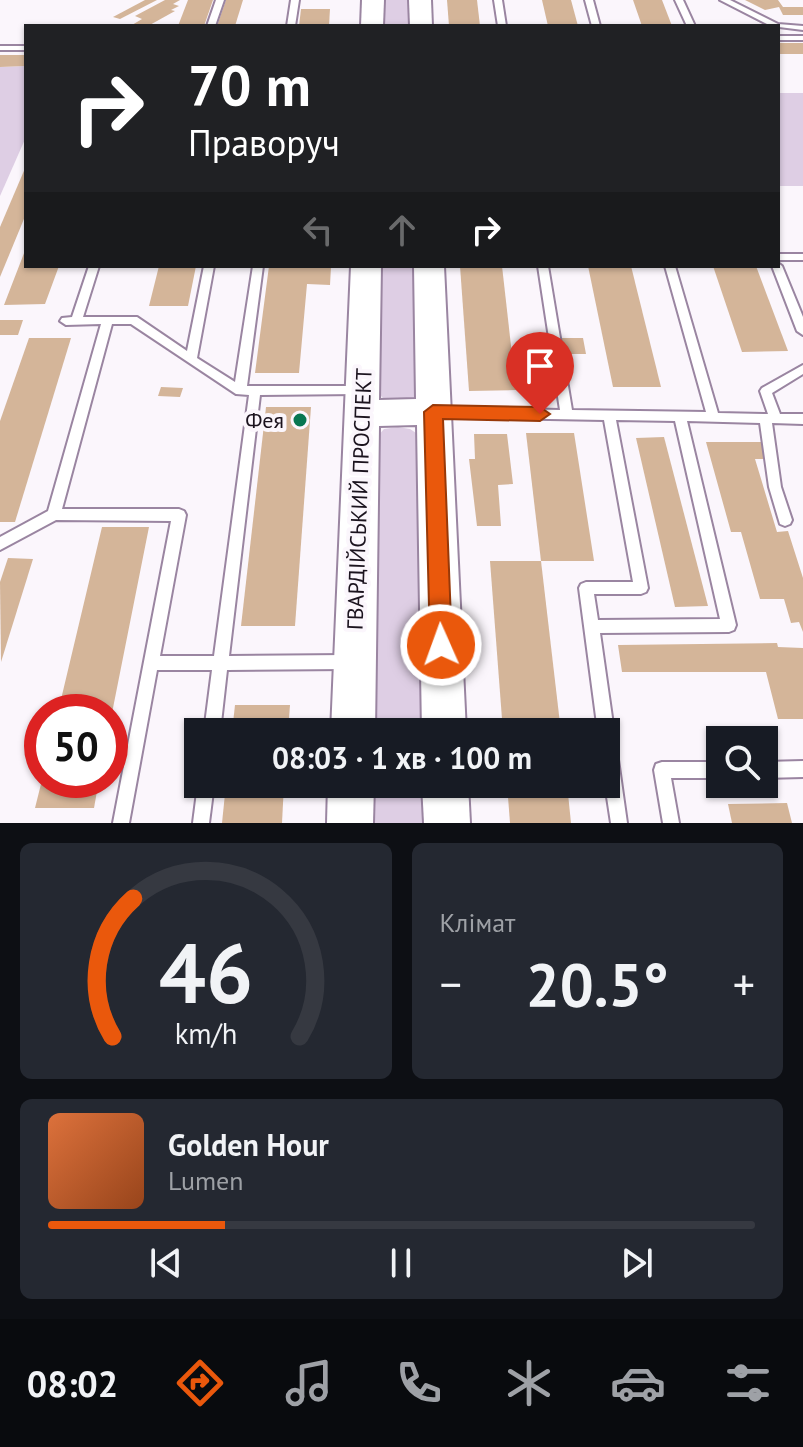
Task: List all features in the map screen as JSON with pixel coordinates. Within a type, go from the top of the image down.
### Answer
[{"type":"main road","points":[[372,24],[373,0]]},
{"type":"main road","points":[[420,0],[421,24]]},
{"type":"main road","name":"ГВАРДІЙСЬКИЙ ПРОСПЕКТ","points":[[353,718],[366,268]]},
{"type":"main road","points":[[429,268],[444,718]]},
{"type":"main road","points":[[362,402],[433,412]]},
{"type":"main road","points":[[350,823],[351,798]]},
{"type":"main road","points":[[446,798],[447,823]]},
{"type":"lane","points":[[212,24],[220,0]]},
{"type":"lane","points":[[291,24],[295,0]]},
{"type":"lane","points":[[498,0],[502,24]]},
{"type":"lane","points":[[589,0],[595,24]]},
{"type":"lane","points":[[679,0],[690,24]]},
{"type":"lane","points":[[724,0],[773,24]]},
{"type":"lane","points":[[780,26],[803,28]]},
{"type":"lane","points":[[780,38],[803,38]]},
{"type":"lane","points":[[0,48],[24,48]]},
{"type":"lane","points":[[780,257],[803,257]]},
{"type":"lane","points":[[93,268],[72,321],[133,320],[191,360],[248,391],[362,402]]},
{"type":"lane","points":[[191,360],[209,268]]},
{"type":"lane","points":[[214,718],[258,268]]},
{"type":"lane","points":[[543,268],[567,414]]},
{"type":"lane","points":[[671,268],[713,417]]},
{"type":"lane","points":[[778,268],[803,331]]},
{"type":"lane","points":[[54,514],[108,320]]},
{"type":"lane","points":[[785,520],[775,487],[766,391],[803,369]]},
{"type":"lane","points":[[433,412],[803,419]]},
{"type":"lane","points":[[604,718],[586,588],[641,588],[609,415]]},
{"type":"lane","points":[[590,627],[729,625],[680,416]]},
{"type":"lane","points":[[0,545],[54,514],[179,515],[121,823]]},
{"type":"lane","points":[[151,663],[355,662]]},
{"type":"lane","points":[[778,770],[803,769]]},
{"type":"lane","points":[[671,823],[662,770],[706,770]]},
{"type":"lane","points":[[201,823],[204,798]]},
{"type":"lane","points":[[615,798],[619,823]]},
{"type":"shaded area","points":[[383,0],[410,0],[411,24],[383,24]]},
{"type":"shaded area","points":[[24,66],[24,142],[0,196],[0,67]]},
{"type":"shaded area","points":[[780,93],[803,93],[803,186],[780,186]]},
{"type":"shaded area","points":[[380,268],[417,268],[418,395],[408,402],[386,401],[378,393]]},
{"type":"shaded area","points":[[384,429],[410,429],[419,435],[428,718],[373,718],[377,437]]},
{"type":"shaded area","points":[[373,798],[429,798],[430,823],[372,823]]},
{"type":"building","points":[[145,0],[157,0],[120,19],[113,17]]},
{"type":"building","points":[[165,0],[180,0],[173,4],[179,6],[171,10],[175,11],[152,24],[134,24],[142,19],[135,16]]},
{"type":"building","points":[[188,0],[213,0],[205,24],[179,24]]},
{"type":"building","points":[[226,0],[243,0],[236,24],[218,24]]},
{"type":"building","points":[[447,0],[477,0],[480,24],[449,24]]},
{"type":"building","points":[[542,0],[571,0],[577,24],[548,24]]},
{"type":"building","points":[[633,0],[662,0],[671,24],[641,24]]},
{"type":"building","points":[[745,0],[778,0],[783,7],[803,7],[803,15],[783,15],[779,7],[765,10]]},
{"type":"building","points":[[301,9],[330,9],[329,24],[299,24]]},
{"type":"building","points":[[780,43],[803,43],[803,54],[780,54]]},
{"type":"building","points":[[0,55],[24,55],[24,66],[0,67]]},
{"type":"building","points":[[24,171],[24,219],[0,277],[0,227]]},
{"type":"building","points":[[24,253],[24,268],[58,268],[45,304],[4,305]]},
{"type":"building","points":[[158,268],[196,268],[188,306],[149,306]]},
{"type":"building","points":[[269,268],[331,268],[330,285],[307,284],[299,373],[255,373]]},
{"type":"building","points":[[460,268],[502,268],[516,390],[469,391]]},
{"type":"building","points":[[588,268],[631,268],[661,387],[613,387]]},
{"type":"building","points":[[714,268],[757,268],[788,351],[742,352]]},
{"type":"building","points":[[0,320],[23,320],[18,335],[0,335]]},
{"type":"building","points":[[29,338],[71,338],[15,522],[0,522],[0,421]]},
{"type":"building","points":[[561,338],[583,338],[586,354],[564,354]]},
{"type":"building","points":[[161,387],[183,388],[180,397],[158,396]]},
{"type":"building","points":[[266,407],[311,407],[295,626],[241,626]]},
{"type":"building","points":[[526,433],[574,433],[594,561],[541,561]]},
{"type":"building","points":[[474,434],[507,434],[513,484],[498,485],[501,526],[477,526],[469,459],[475,459]]},
{"type":"building","points":[[664,437],[708,606],[675,607],[636,438]]},
{"type":"building","points":[[706,442],[761,442],[767,459],[755,459],[777,532],[788,531],[803,578],[803,632],[799,622],[791,623],[784,599],[760,599],[741,532],[731,532]]},
{"type":"building","points":[[102,527],[149,527],[116,694],[62,694]]},
{"type":"building","points":[[8,558],[33,559],[1,662],[0,582]]},
{"type":"building","points":[[490,561],[541,561],[559,718],[502,718]]},
{"type":"building","points":[[777,643],[778,647],[803,648],[803,719],[778,719],[766,672],[622,672],[618,645]]},
{"type":"building","points":[[235,705],[290,705],[289,718],[234,718]]},
{"type":"building","points":[[38,798],[96,798],[94,808],[35,808]]},
{"type":"building","points":[[225,798],[283,798],[282,823],[222,823]]},
{"type":"building","points":[[508,798],[568,798],[571,823],[510,823]]},
{"type":"building","points":[[787,803],[792,823],[732,823],[728,804]]},
{"type":"place","name":"Фея","points":[[300,420]]},
{"type":"route","points":[[441,645],[433,412],[540,414]]}]
